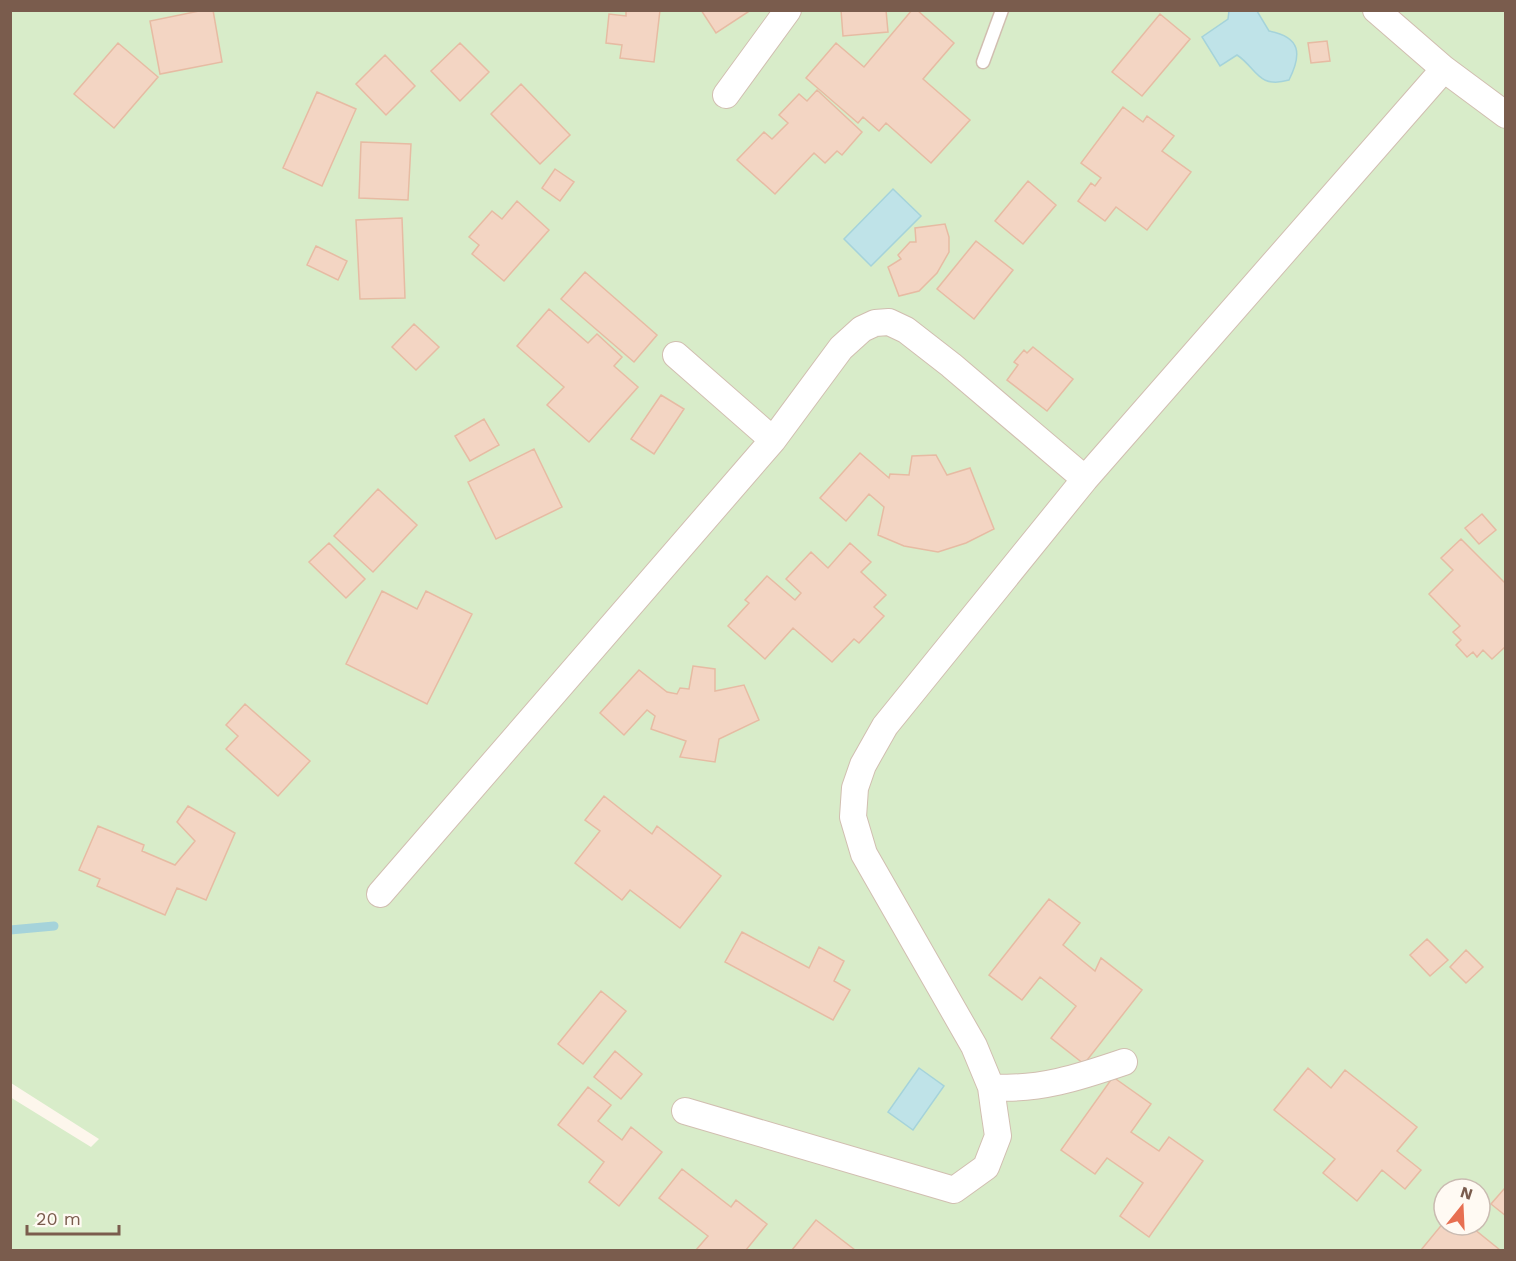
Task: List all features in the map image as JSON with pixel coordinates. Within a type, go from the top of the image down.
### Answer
[{"type":"street","points":[[726,95],[789,10]]},
{"type":"street","points":[[1376,10],[1444,69],[1506,115]]},
{"type":"street","points":[[685,1111],[954,1190],[986,1167],[998,1136],[991,1087],[974,1046],[864,854],[853,817],[855,788],[863,765],[885,726],[1085,479],[1444,69]]},
{"type":"street","points":[[380,894],[773,441],[842,348],[862,329],[875,323],[889,322],[906,330],[951,365],[1085,479]]},
{"type":"street","points":[[676,355],[773,441]]},
{"type":"street","points":[[991,1087],[1015,1089],[1043,1085],[1073,1079],[1124,1062]]},
{"type":"lane","points":[[983,62],[1002,10]]},
{"type":"green space","points":[[11,11],[1505,11],[1505,1250],[11,1250],[10,1097],[91,1147],[99,1139],[11,1083]]},
{"type":"water","points":[[1229,11],[1257,11],[1269,31],[1280,34],[1293,42],[1297,55],[1289,80],[1270,82],[1259,76],[1237,55],[1220,66],[1202,37],[1228,19]]},
{"type":"water","points":[[893,189],[921,216],[871,266],[844,239]]},
{"type":"water","points":[[919,1068],[944,1086],[913,1130],[888,1112]]},
{"type":"building","points":[[213,10],[222,62],[160,74],[150,21]]},
{"type":"building","points":[[626,10],[660,10],[654,62],[620,58],[622,45],[606,43],[609,14],[626,16]]},
{"type":"building","points":[[701,10],[751,10],[716,33]]},
{"type":"building","points":[[841,10],[886,10],[888,32],[843,36]]},
{"type":"building","points":[[912,10],[917,10],[954,43],[923,79],[970,120],[931,163],[886,123],[879,131],[863,117],[858,123],[806,78],[836,43],[864,67]]},
{"type":"building","points":[[1160,14],[1190,39],[1142,96],[1112,72]]},
{"type":"building","points":[[1327,41],[1330,61],[1311,63],[1308,43]]},
{"type":"building","points":[[118,43],[158,77],[114,128],[74,94]]},
{"type":"building","points":[[460,43],[489,72],[460,101],[431,71]]},
{"type":"building","points":[[385,55],[415,86],[386,115],[356,84]]},
{"type":"building","points":[[521,84],[570,135],[540,164],[491,114]]},
{"type":"building","points":[[817,90],[862,132],[842,155],[837,151],[825,163],[814,153],[775,194],[737,160],[764,132],[772,139],[788,123],[779,115],[799,94],[807,101]]},
{"type":"building","points":[[317,92],[356,109],[322,186],[283,168]]},
{"type":"building","points":[[1123,107],[1143,122],[1147,116],[1174,136],[1162,151],[1191,172],[1147,230],[1116,207],[1105,221],[1078,201],[1091,183],[1095,186],[1101,178],[1081,163]]},
{"type":"building","points":[[361,142],[411,144],[408,200],[359,198]]},
{"type":"building","points":[[555,169],[574,182],[560,201],[542,188]]},
{"type":"building","points":[[1028,181],[1056,205],[1023,244],[995,221]]},
{"type":"building","points":[[517,201],[549,230],[504,281],[472,254],[479,245],[469,237],[492,211],[502,219]]},
{"type":"building","points":[[402,218],[405,298],[360,299],[356,220]]},
{"type":"building","points":[[945,224],[949,237],[949,252],[937,273],[919,291],[899,296],[888,267],[901,259],[898,255],[910,242],[916,242],[915,228]]},
{"type":"building","points":[[976,241],[1013,270],[974,319],[937,289]]},
{"type":"building","points":[[316,246],[347,261],[338,280],[307,265]]},
{"type":"building","points":[[585,272],[657,335],[634,362],[561,299]]},
{"type":"building","points":[[549,309],[588,343],[597,334],[622,357],[614,366],[638,387],[589,442],[547,405],[564,387],[517,346]]},
{"type":"building","points":[[414,324],[439,347],[416,370],[392,347]]},
{"type":"building","points":[[1033,347],[1073,379],[1047,411],[1007,380],[1018,365],[1014,362],[1024,350],[1027,353]]},
{"type":"building","points":[[661,395],[684,409],[654,454],[631,439]]},
{"type":"building","points":[[484,419],[499,445],[470,461],[455,436]]},
{"type":"building","points":[[534,449],[562,507],[496,539],[468,482]]},
{"type":"building","points":[[860,453],[889,478],[890,474],[909,475],[912,456],[936,455],[947,475],[970,468],[994,529],[966,543],[938,552],[904,546],[878,535],[884,507],[869,494],[846,521],[820,498]]},
{"type":"building","points":[[378,489],[417,525],[373,572],[334,536]]},
{"type":"building","points":[[1482,514],[1496,530],[1479,544],[1465,528]]},
{"type":"building","points":[[1461,539],[1506,584],[1506,646],[1492,659],[1483,650],[1477,657],[1473,652],[1467,657],[1456,645],[1461,640],[1453,632],[1460,626],[1429,594],[1453,570],[1441,558]]},
{"type":"building","points":[[329,543],[365,579],[346,598],[309,562]]},
{"type":"building","points":[[850,543],[871,562],[861,572],[886,595],[874,607],[884,616],[859,643],[854,639],[832,662],[793,628],[765,659],[728,626],[749,603],[745,600],[767,576],[795,600],[801,593],[786,579],[811,552],[828,568]]},
{"type":"building","points":[[382,591],[417,609],[426,591],[472,614],[427,704],[346,664]]},
{"type":"building","points":[[693,666],[715,669],[715,691],[744,685],[759,720],[719,739],[715,762],[680,757],[686,741],[651,729],[655,716],[647,710],[624,735],[600,713],[639,670],[667,692],[677,694],[680,688],[689,689]]},
{"type":"building","points":[[245,704],[310,761],[278,796],[226,749],[238,736],[226,725]]},
{"type":"building","points":[[604,796],[652,834],[657,826],[721,876],[680,928],[630,890],[622,900],[575,863],[600,831],[585,820]]},
{"type":"building","points":[[188,806],[235,833],[206,900],[177,888],[165,915],[97,886],[100,879],[79,870],[98,826],[144,845],[142,851],[175,865],[195,841],[177,822]]},
{"type":"building","points":[[1049,899],[1080,923],[1063,945],[1095,971],[1101,958],[1142,990],[1084,1064],[1051,1038],[1076,1006],[1040,977],[1022,1000],[989,975]]},
{"type":"building","points":[[742,932],[809,968],[819,947],[844,961],[834,981],[850,990],[833,1020],[725,962]]},
{"type":"building","points":[[1427,939],[1448,960],[1430,976],[1410,955]]},
{"type":"building","points":[[1466,950],[1483,967],[1466,983],[1450,967]]},
{"type":"building","points":[[601,991],[626,1011],[583,1064],[558,1044]]},
{"type":"building","points":[[615,1051],[642,1074],[621,1099],[594,1077]]},
{"type":"building","points":[[1308,1068],[1331,1088],[1345,1070],[1417,1127],[1397,1151],[1421,1170],[1405,1189],[1382,1170],[1357,1201],[1323,1173],[1335,1159],[1274,1110]]},
{"type":"building","points":[[1113,1077],[1151,1104],[1131,1132],[1159,1151],[1169,1137],[1203,1161],[1149,1237],[1120,1216],[1143,1183],[1107,1158],[1095,1174],[1061,1150]]},
{"type":"building","points":[[588,1087],[611,1105],[598,1121],[622,1140],[631,1127],[662,1152],[619,1206],[589,1182],[604,1162],[558,1125]]},
{"type":"building","points":[[682,1169],[731,1207],[736,1200],[767,1224],[746,1250],[696,1250],[708,1236],[659,1198]]},
{"type":"building","points":[[1504,1189],[1506,1191],[1506,1216],[1492,1205]]},
{"type":"building","points":[[816,1220],[855,1250],[792,1250]]},
{"type":"building","points":[[1432,1237],[1484,1237],[1500,1250],[1421,1250]]},
{"type":"waterway","points":[[10,930],[54,926]]}]
